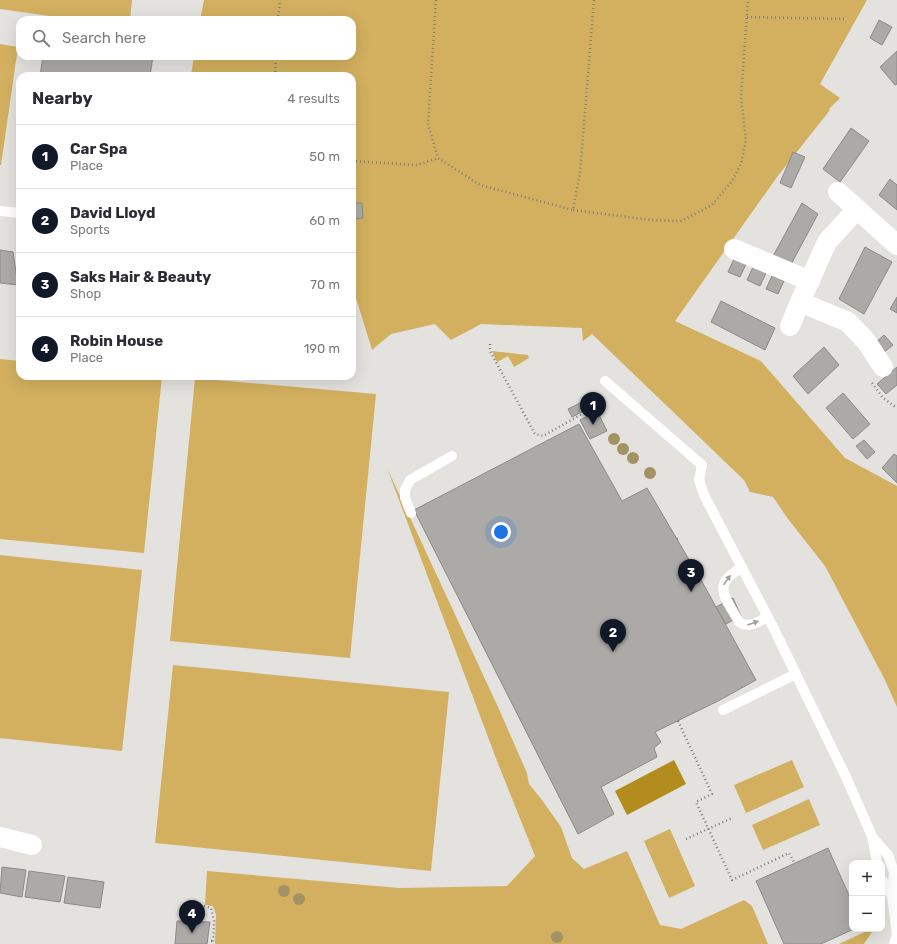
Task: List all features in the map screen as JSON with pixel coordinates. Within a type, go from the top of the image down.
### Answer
[{"type":"street","points":[[838,192],[897,245]]},
{"type":"street","points":[[790,326],[827,242],[857,208]]},
{"type":"street","points":[[734,249],[810,281]]},
{"type":"street","points":[[800,302],[848,322],[866,340],[883,367]]},
{"type":"street","points":[[0,837],[32,845]]},
{"type":"lane","points":[[0,211],[16,213]]},
{"type":"lane","points":[[605,381],[702,465],[699,480],[704,495],[796,674],[846,777],[872,836],[876,860]]},
{"type":"lane","points":[[411,513],[405,498],[405,490],[410,480],[452,456]]},
{"type":"lane","points":[[742,568],[733,572],[727,579],[722,586],[723,593],[739,622],[743,625],[750,625],[767,617]]},
{"type":"lane","points":[[723,710],[796,674]]},
{"type":"lane","points":[[872,836],[888,855],[894,872],[892,896],[897,935],[894,944]]},
{"type":"lane","points":[[885,885],[892,896]]},
{"type":"path","points":[[278,16],[280,0]]},
{"type":"path","points":[[436,0],[428,124],[438,158],[480,185],[573,210],[651,220],[681,221],[712,205],[732,181],[741,164],[746,133],[741,97],[748,0]]},
{"type":"path","points":[[573,210],[580,173],[594,0]]},
{"type":"path","points":[[747,17],[846,20]]},
{"type":"path","points":[[275,72],[276,60]]},
{"type":"path","points":[[356,161],[417,165],[438,158]]},
{"type":"path","points":[[490,344],[490,351],[535,434],[543,436],[592,409]]},
{"type":"path","points":[[883,367],[872,383],[883,398],[897,408]]},
{"type":"path","points":[[678,721],[712,794],[696,802],[732,880],[789,853],[795,864]]},
{"type":"path","points":[[686,839],[732,818]]},
{"type":"path","points":[[204,906],[212,908],[214,924],[213,942],[207,941]]},
{"type":"path","points":[[209,924],[214,924]]},
{"type":"shaded area","points":[[0,0],[132,0],[130,16],[50,16],[0,9]]},
{"type":"shaded area","points":[[204,0],[867,0],[820,84],[840,98],[829,109],[830,110],[777,177],[675,321],[761,361],[845,458],[897,486],[897,707],[884,678],[825,566],[788,519],[773,497],[750,492],[744,480],[592,334],[583,341],[582,328],[481,324],[451,340],[435,324],[391,334],[372,350],[356,298],[356,72],[192,72],[193,60],[356,60],[356,16],[201,16]]},
{"type":"shaded area","points":[[0,44],[16,47],[16,60],[0,165]]},
{"type":"shaded area","points":[[492,351],[528,355],[529,358],[514,367],[508,356],[497,362]]},
{"type":"shaded area","points":[[0,359],[16,361],[16,380],[162,380],[144,553],[0,539]]},
{"type":"shaded area","points":[[195,380],[218,380],[376,394],[350,658],[170,641]]},
{"type":"shaded area","points":[[387,468],[498,707],[527,773],[529,784],[561,827],[572,858],[584,869],[627,851],[660,925],[681,929],[744,900],[752,906],[768,944],[215,944],[216,915],[213,906],[205,905],[207,871],[399,888],[507,886],[535,856],[497,761]]},
{"type":"shaded area","points":[[0,555],[142,570],[122,751],[0,738]]},
{"type":"shaded area","points":[[173,665],[449,692],[431,871],[155,843]]},
{"type":"shaded area","points":[[674,760],[686,784],[627,815],[615,791]]},
{"type":"shaded area","points":[[792,760],[804,787],[746,813],[734,785]]},
{"type":"shaded area","points":[[809,799],[820,825],[763,850],[752,825]]},
{"type":"shaded area","points":[[670,829],[695,886],[669,898],[644,841]]},
{"type":"shaded area","points":[[865,932],[872,932],[864,944],[839,944]]},
{"type":"building","points":[[879,20],[892,27],[882,45],[870,38]]},
{"type":"building","points":[[897,51],[897,84],[895,85],[880,67]]},
{"type":"building","points":[[42,60],[152,60],[151,72],[41,72]]},
{"type":"building","points":[[851,128],[869,141],[840,182],[823,169]]},
{"type":"building","points":[[793,152],[805,157],[791,188],[780,183]]},
{"type":"building","points":[[890,179],[897,185],[897,210],[879,195]]},
{"type":"building","points":[[356,203],[362,203],[363,218],[356,219]]},
{"type":"building","points":[[802,203],[818,214],[788,270],[772,258]]},
{"type":"building","points":[[865,247],[892,262],[864,314],[839,299]]},
{"type":"building","points":[[0,250],[13,252],[16,285],[0,283]]},
{"type":"building","points":[[734,259],[746,264],[740,277],[728,272]]},
{"type":"building","points":[[753,267],[766,273],[760,286],[747,280]]},
{"type":"building","points":[[772,276],[784,281],[778,294],[766,289]]},
{"type":"building","points":[[897,297],[897,313],[890,309]]},
{"type":"building","points":[[721,301],[775,328],[765,350],[711,322]]},
{"type":"building","points":[[884,335],[893,345],[882,354],[874,344]]},
{"type":"building","points":[[824,347],[839,365],[808,394],[793,376]]},
{"type":"building","points":[[897,367],[897,385],[886,394],[877,384]]},
{"type":"building","points":[[843,393],[870,424],[853,439],[826,408]]},
{"type":"building","points":[[582,402],[587,409],[572,417],[568,409]]},
{"type":"building","points":[[597,411],[607,431],[590,439],[580,420]]},
{"type":"building","points":[[579,424],[622,501],[647,488],[705,587],[756,680],[720,700],[655,732],[661,742],[654,748],[657,757],[601,787],[614,814],[578,834],[414,510]]},
{"type":"building","points":[[864,440],[875,452],[867,459],[856,446]]},
{"type":"building","points":[[894,454],[897,456],[897,483],[882,468]]},
{"type":"building","points":[[733,598],[741,616],[726,624],[716,607]]},
{"type":"building","points":[[828,848],[849,895],[849,931],[821,944],[784,944],[756,881]]},
{"type":"building","points":[[2,867],[26,870],[22,897],[0,893]]},
{"type":"building","points":[[29,871],[65,876],[60,902],[25,897]]},
{"type":"building","points":[[68,877],[104,882],[100,908],[64,903]]},
{"type":"building","points":[[177,921],[210,922],[207,944],[175,944]]},
{"type":"place","name":"Car Spa","points":[[593,425]]},
{"type":"place","name":"Saks Hair & Beauty","points":[[691,592]]},
{"type":"place","name":"David Lloyd","points":[[613,652]]},
{"type":"place","name":"Robin House","points":[[192,933]]}]
